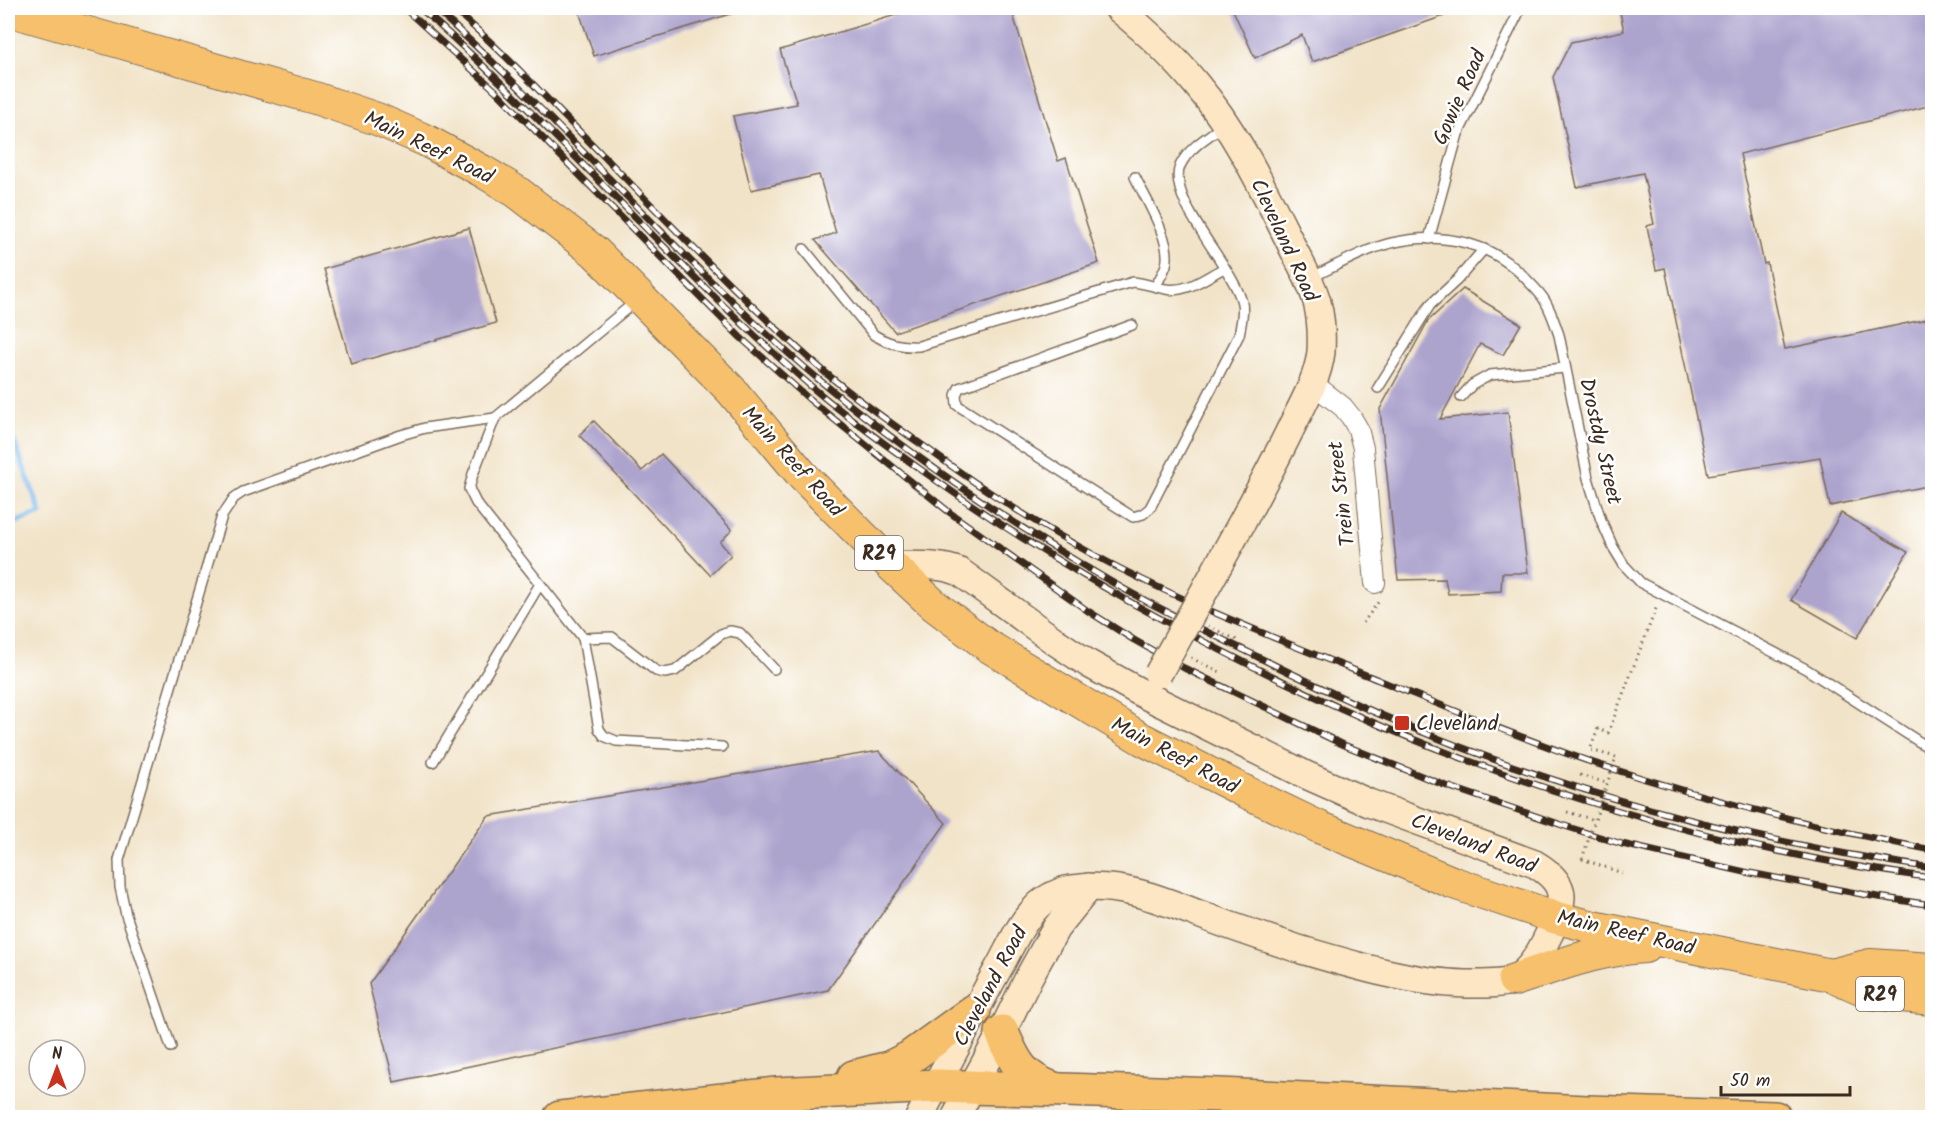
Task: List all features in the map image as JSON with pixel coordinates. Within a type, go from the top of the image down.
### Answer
[{"type":"highway","points":[[683,1104],[837,1081],[890,1068],[909,1058],[974,1011]]},
{"type":"highway","points":[[1002,1032],[1018,1065],[1034,1080],[1054,1089]]},
{"type":"highway","points":[[560,1118],[776,1094],[936,1086],[1775,1118]]},
{"type":"main road","name":"Main Reef Road","points":[[8,10],[315,98],[377,119],[427,141],[517,192],[595,252],[731,390],[803,476],[891,566],[935,606],[988,646],[1142,739],[1319,827],[1454,883],[1557,918],[1831,975],[1872,993],[1932,999]]},
{"type":"main road","points":[[1514,980],[1605,951],[1676,944]]},
{"type":"main road","name":"Main Reef Road","points":[[1831,975],[1870,965],[1932,969]]},
{"type":"street","name":"Cleveland Road","points":[[1118,8],[1144,30],[1195,83],[1225,123],[1276,214],[1308,279],[1316,301],[1321,338],[1320,353],[1312,382],[1284,444],[1152,685]]},
{"type":"street","name":"Trein Street","points":[[1312,382],[1343,407],[1358,429],[1363,448],[1375,583]]},
{"type":"street","name":"Cleveland Road","points":[[891,566],[929,566],[960,572],[1089,664],[1152,685],[1306,775],[1369,803],[1535,864],[1556,879],[1560,887],[1561,900],[1557,918],[1535,959],[1514,980],[1454,984],[1377,970],[1302,950],[1136,892],[1108,887],[1065,890],[1041,903],[1024,923],[974,1011],[919,1118]]},
{"type":"street","name":"Cleveland Road","points":[[955,1118],[1056,928],[1089,887]]},
{"type":"lane","name":"Gowie Road","points":[[1429,239],[1458,134],[1521,8]]},
{"type":"lane","points":[[1132,325],[959,388],[956,395],[957,405],[1133,517],[1143,514],[1150,508],[1239,335],[1243,316],[1241,302],[1224,268],[1180,195],[1178,177],[1179,168],[1193,148],[1225,123]]},
{"type":"lane","points":[[1135,177],[1165,240],[1168,252],[1166,265],[1156,286]]},
{"type":"lane","name":"Drostdy Street","points":[[1308,279],[1388,244],[1409,240],[1449,240],[1475,245],[1515,266],[1544,299],[1558,335],[1588,478],[1601,520],[1624,565],[1641,583],[1806,669],[1932,750]]},
{"type":"lane","points":[[804,249],[874,335],[903,347],[919,346],[1133,282],[1175,290],[1186,288],[1224,268]]},
{"type":"lane","points":[[1377,388],[1430,305],[1457,280],[1484,249]]},
{"type":"lane","points":[[640,297],[495,418],[469,489],[476,503],[583,638],[599,729],[604,736],[616,741],[722,747]]},
{"type":"lane","points":[[1461,397],[1472,385],[1490,375],[1565,368]]},
{"type":"lane","points":[[171,1047],[126,915],[120,887],[119,860],[222,516],[234,498],[243,492],[401,435],[425,428],[495,418]]},
{"type":"lane","points":[[433,762],[540,584]]},
{"type":"lane","points":[[583,638],[612,637],[656,671],[664,673],[675,671],[721,634],[730,631],[740,633],[774,669]]},
{"type":"path","points":[[1363,623],[1381,598],[1375,583]]},
{"type":"path","points":[[1622,873],[1582,859],[1616,757],[1590,750],[1598,729],[1608,733],[1662,594]]},
{"type":"path","points":[[1190,617],[1237,640]]},
{"type":"path","points":[[1172,649],[1222,673]]},
{"type":"path","points":[[1580,775],[1607,783]]},
{"type":"path","points":[[1567,812],[1595,820]]},
{"type":"building","points":[[578,8],[740,8],[740,11],[594,56]]},
{"type":"building","points":[[919,8],[1011,8],[1058,161],[1066,158],[1099,263],[895,332],[815,240],[836,233],[819,175],[751,190],[733,116],[797,104],[780,50]]},
{"type":"building","points":[[1232,8],[1460,8],[1461,10],[1312,62],[1302,35],[1255,58]]},
{"type":"building","points":[[1619,8],[1932,8],[1932,105],[1740,154],[1785,349],[1932,318],[1932,485],[1830,506],[1820,457],[1708,475],[1665,268],[1656,270],[1647,226],[1654,224],[1643,173],[1577,187],[1553,77],[1571,42],[1624,31]]},
{"type":"building","points":[[469,228],[496,323],[351,364],[324,269]]},
{"type":"building","points":[[1463,289],[1521,324],[1503,355],[1480,344],[1440,419],[1508,412],[1528,573],[1502,573],[1501,591],[1448,594],[1445,579],[1398,580],[1380,409],[1428,321]]},
{"type":"building","points":[[594,421],[642,471],[661,454],[732,530],[720,542],[731,555],[710,575],[579,435]]},
{"type":"building","points":[[1841,513],[1908,552],[1857,638],[1791,600]]},
{"type":"building","points":[[879,751],[946,823],[828,990],[394,1082],[369,984],[488,816]]},
{"type":"waterway","points":[[8,426],[41,513],[8,525]]},
{"type":"railway","points":[[404,8],[496,91],[740,337],[809,399],[949,512],[1088,611],[1134,640],[1184,668],[1344,745],[1444,785],[1568,827],[1622,844],[1745,872],[1932,905]]},
{"type":"railway","points":[[420,8],[520,101],[713,295],[813,388],[865,430],[949,490],[1039,549],[1132,603],[1307,693],[1381,726],[1514,777],[1631,814],[1751,845],[1871,869],[1932,878]]},
{"type":"railway","points":[[434,8],[532,101],[723,293],[823,383],[926,463],[1034,535],[1108,580],[1182,620],[1354,703],[1452,744],[1519,768],[1586,790],[1723,828],[1862,857],[1932,868]]},
{"type":"railway","points":[[452,8],[510,61],[726,280],[827,374],[875,412],[971,480],[1067,540],[1147,582],[1240,624],[1565,753],[1678,789],[1762,812],[1932,850]]},
{"type":"place","name":"Cleveland","points":[[1402,723]]}]
